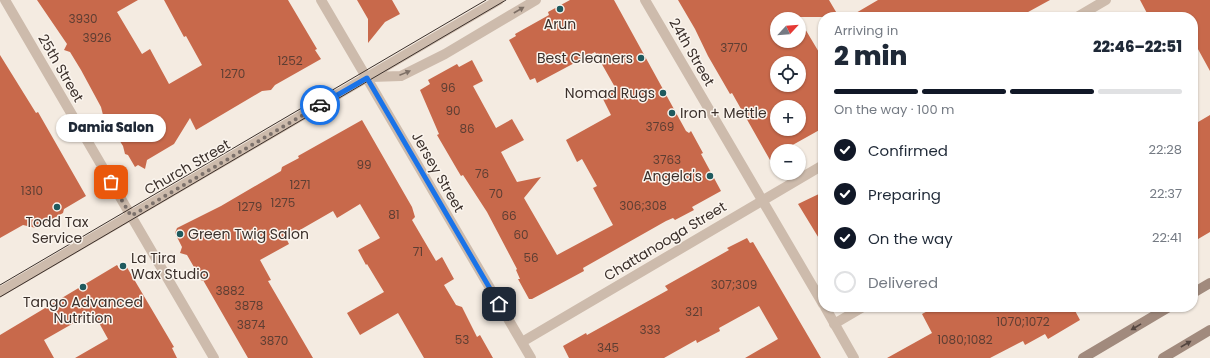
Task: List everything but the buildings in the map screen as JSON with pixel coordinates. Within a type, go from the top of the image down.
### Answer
[{"type":"main road","points":[[1198,290],[1210,283]]},
{"type":"main road","points":[[1083,358],[1161,312]]},
{"type":"main road","points":[[1163,358],[1210,330]]},
{"type":"street","name":"25th Street","points":[[5,0],[214,358]]},
{"type":"street","name":"Jersey Street","points":[[321,0],[531,358]]},
{"type":"street","name":"Church Street","points":[[0,292],[499,0]]},
{"type":"street","name":"Church Street","points":[[367,78],[401,76],[445,54],[536,0]]},
{"type":"street","name":"24th Street","points":[[645,0],[818,295]]},
{"type":"street","points":[[1086,12],[1106,0]]},
{"type":"street","name":"Chattanooga Street","points":[[522,342],[818,168]]},
{"type":"street","points":[[828,312],[854,358]]},
{"type":"street","points":[[834,324],[854,312]]},
{"type":"tram line","points":[[0,285],[486,0]]},
{"type":"tram line","points":[[0,297],[506,0]]},
{"type":"way so far","points":[[111,182],[131,216],[320,105]]},
{"type":"place","name":"Arun","points":[[560,9]]},
{"type":"place","name":"Best Cleaners","points":[[641,58]]},
{"type":"place","name":"Nomad Rugs","points":[[663,93]]},
{"type":"place","name":"Iron + Mettle","points":[[672,113]]},
{"type":"place","name":"Angela's","points":[[710,176]]},
{"type":"place","name":"Damia Salon","points":[[111,182]]},
{"type":"place","name":"Todd Tax Service","points":[[57,207]]},
{"type":"place","name":"Green Twig Salon","points":[[180,234]]},
{"type":"place","name":"La Tira Wax Studio","points":[[123,266]]},
{"type":"place","name":"Tango Advanced Nutrition","points":[[83,287]]},
{"type":"route","points":[[320,105],[367,78],[499,304]]}]
